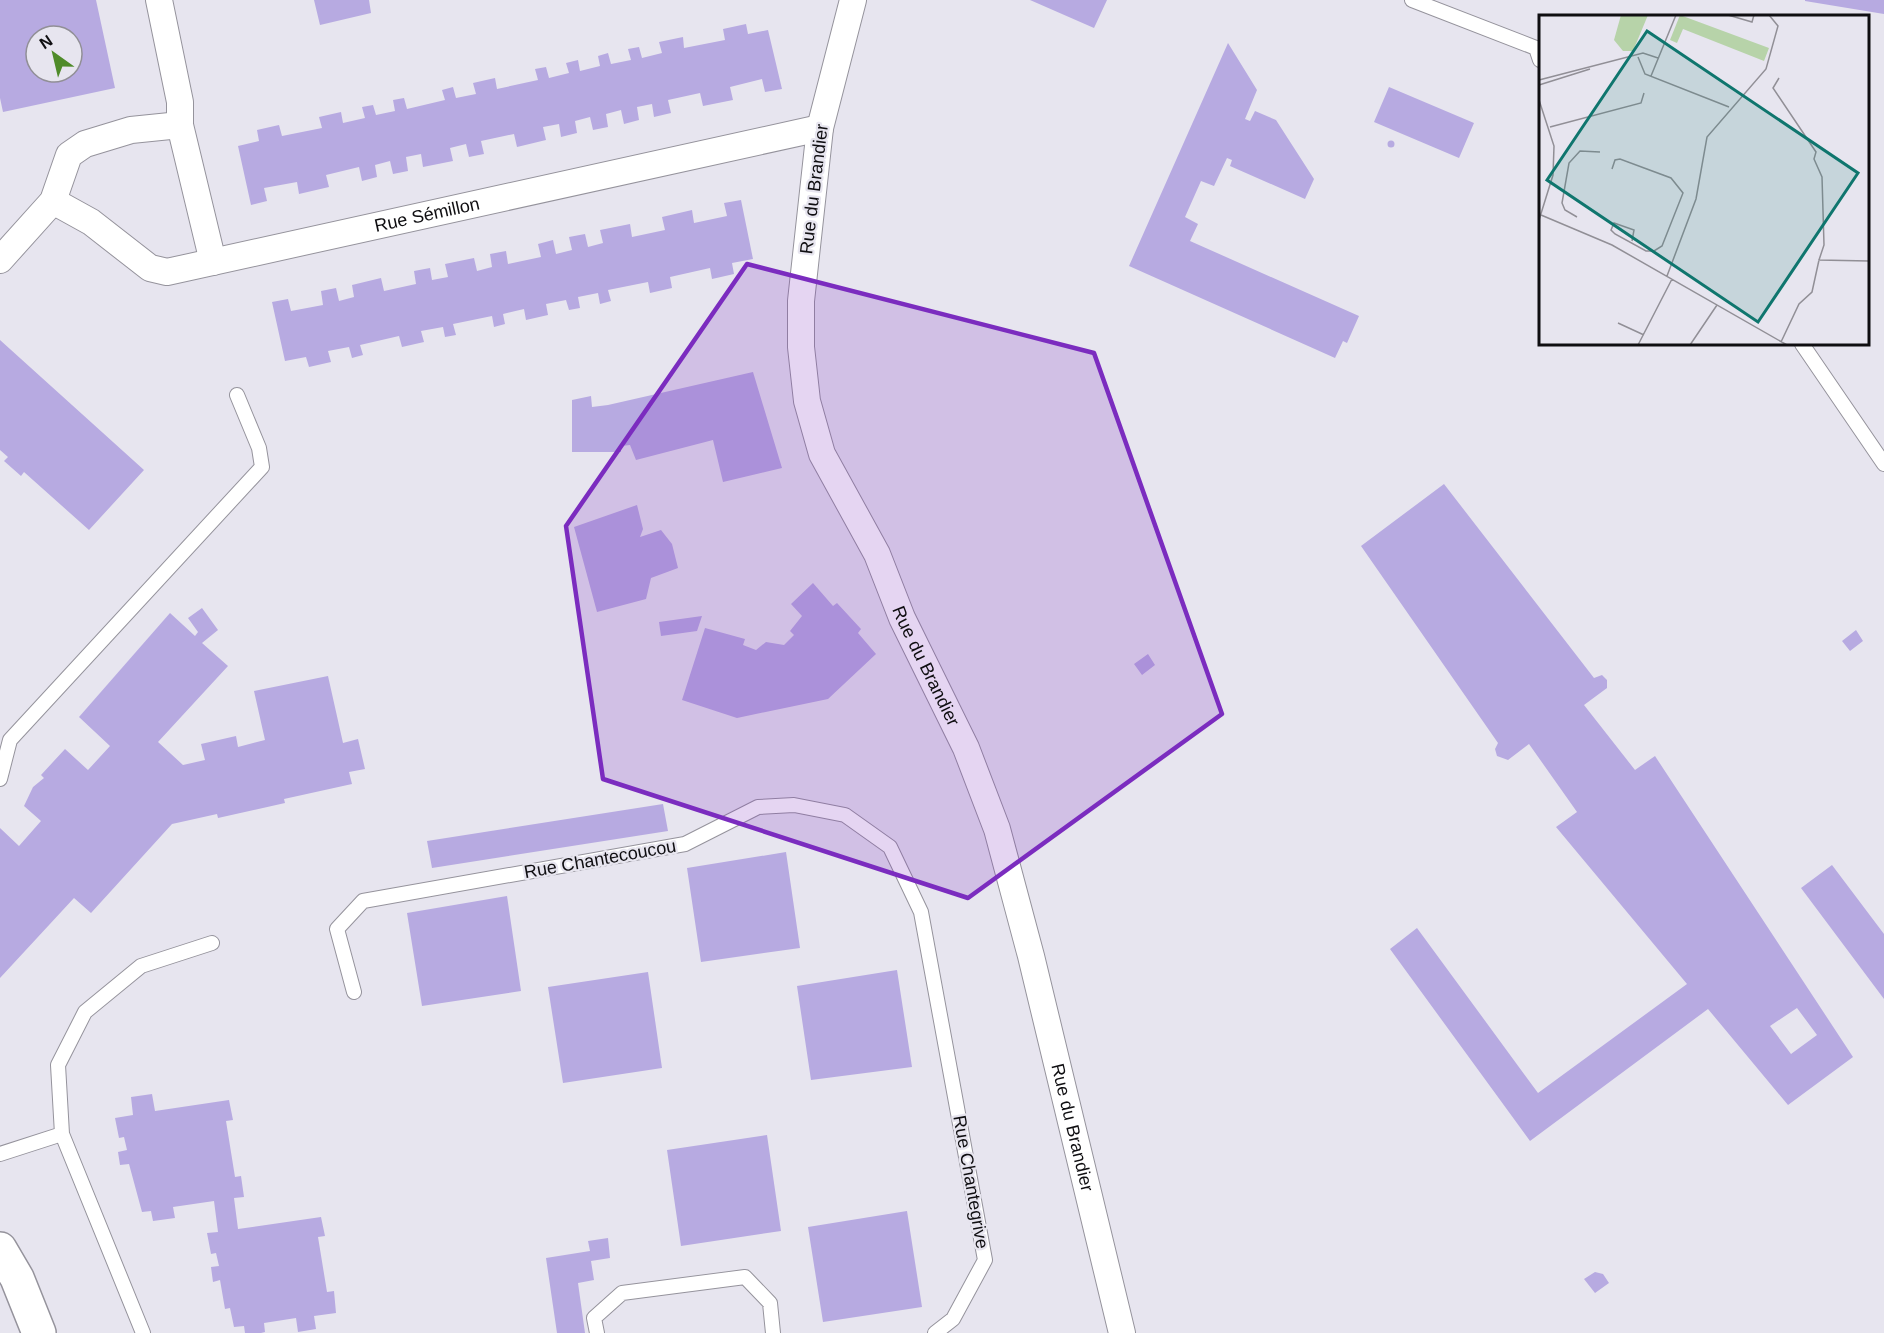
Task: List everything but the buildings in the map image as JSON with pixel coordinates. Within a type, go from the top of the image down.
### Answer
[{"type":"street","points":[[159,0],[180,102],[180,125],[213,262]]},
{"type":"street","name":"Rue du Brandier","points":[[853,0],[820,128],[801,301],[801,347],[807,401],[822,454],[877,554],[902,618],[966,748],[997,829],[1034,968],[1122,1333]]},
{"type":"street","points":[[0,260],[53,201],[69,155],[85,144],[131,130],[180,125]]},
{"type":"street","name":"Rue Sémillon","points":[[53,201],[91,222],[150,268],[167,272],[820,128]]},
{"type":"street","points":[[0,1249],[17,1278],[39,1333]]},
{"type":"lane","points":[[1412,0],[1536,48],[1539,57]]},
{"type":"lane","points":[[1804,345],[1884,464]]},
{"type":"lane","points":[[0,779],[10,740],[262,466],[259,448],[237,395]]},
{"type":"lane","name":"Rue Chantecoucou","points":[[354,992],[337,929],[363,901],[685,844],[758,807],[794,805],[846,815],[890,847],[921,912],[953,1086]]},
{"type":"lane","points":[[143,1333],[62,1134],[58,1065],[85,1012],[141,966],[212,943]]},
{"type":"lane","name":"Rue Chantegrive","points":[[935,1333],[953,1319],[986,1260],[953,1086]]},
{"type":"lane","points":[[0,1154],[62,1134]]},
{"type":"lane","points":[[597,1333],[594,1318],[622,1293],[745,1278],[770,1303],[773,1333]]},
{"type":"highlighted area","points":[[747,264],[1094,353],[1222,714],[968,898],[603,779],[566,526]]}]
